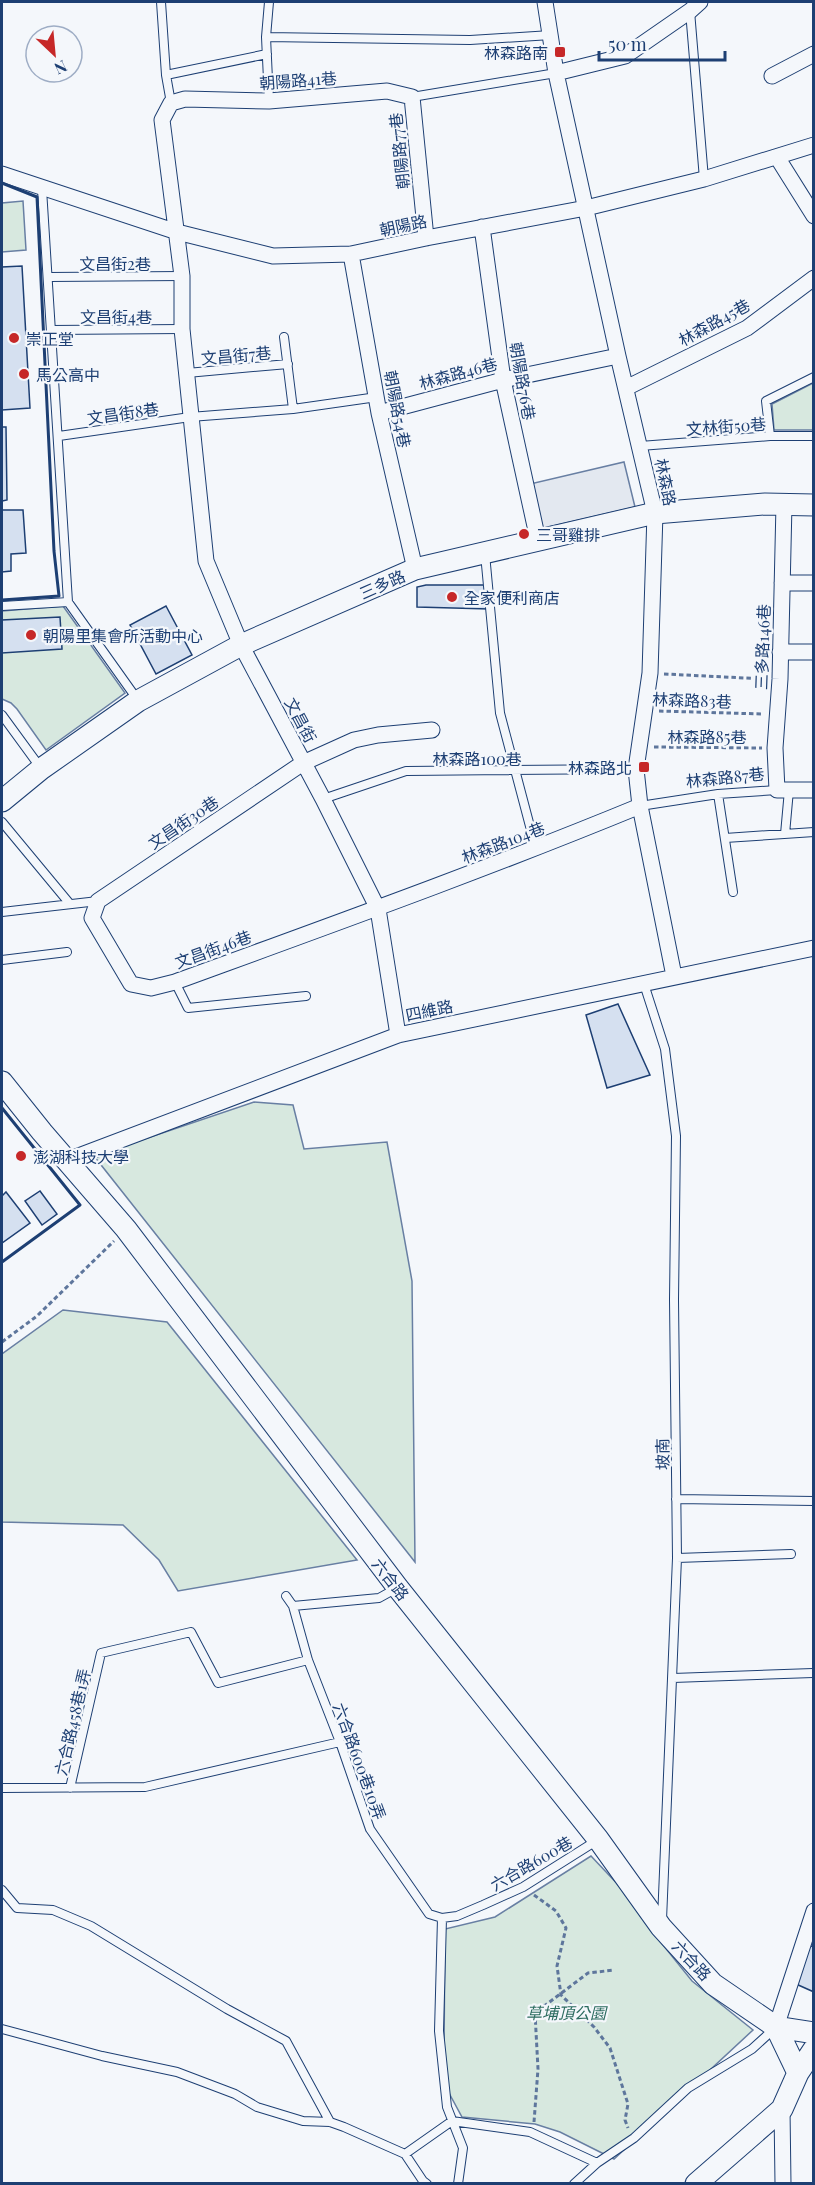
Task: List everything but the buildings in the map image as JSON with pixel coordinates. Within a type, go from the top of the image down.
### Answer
[{"type":"street","name":"林森路","points":[[545,2],[556,73],[655,513],[650,673],[636,769],[640,806],[674,976]]},
{"type":"street","points":[[556,73],[625,56],[695,6]]},
{"type":"street","points":[[772,76],[813,54]]},
{"type":"street","name":"朝陽路41巷","points":[[171,103],[185,99],[268,101],[387,91],[412,97]]},
{"type":"street","name":"朝陽路77巷","points":[[412,97],[426,238]]},
{"type":"street","points":[[171,103],[162,120],[177,232]]},
{"type":"street","name":"朝陽路","points":[[2,174],[177,232],[273,256],[351,254],[586,208],[704,179],[813,145]]},
{"type":"street","points":[[777,157],[813,216]]},
{"type":"street","name":"朝陽路76巷","points":[[482,227],[502,380],[538,540]]},
{"type":"street","name":"文昌街","points":[[177,232],[182,276],[182,329],[206,561],[241,645],[323,799],[378,909],[398,1035]]},
{"type":"street","name":"朝陽路54巷","points":[[351,254],[379,412],[415,569]]},
{"type":"street","name":"林森路45巷","points":[[626,388],[747,328],[813,278]]},
{"type":"street","name":"林森路46巷","points":[[379,412],[502,380],[618,356]]},
{"type":"street","name":"三多路","points":[[2,801],[41,769],[138,701],[241,645],[415,569],[655,513],[784,504],[813,505]]},
{"type":"street","name":"三多路146巷","points":[[783,790],[776,748],[784,504]]},
{"type":"street","points":[[782,582],[813,583]]},
{"type":"street","points":[[780,652],[813,652]]},
{"type":"street","name":"文昌街30巷","points":[[98,901],[303,763],[354,740],[378,735],[432,730]]},
{"type":"street","name":"林森路87巷","points":[[783,790],[813,790]]},
{"type":"street","name":"林森路104巷","points":[[378,909],[536,849],[640,806]]},
{"type":"street","name":"文昌街46巷","points":[[98,901],[92,918],[131,984],[151,988],[175,982],[378,909]]},
{"type":"street","name":"四維路","points":[[68,1160],[398,1035],[813,948]]},
{"type":"street","name":"六合路","points":[[2,1082],[126,1229],[398,1588],[598,1839],[661,1927],[713,1984],[776,2027],[813,2033]]},
{"type":"street","points":[[798,2073],[776,2027],[813,1911]]},
{"type":"street","points":[[783,2184],[782,2109],[798,2073],[813,2049]]},
{"type":"street","points":[[696,2184],[782,2109]]},
{"type":"lane","points":[[161,2],[166,75],[171,103]]},
{"type":"lane","points":[[268,101],[266,37],[269,2]]},
{"type":"lane","points":[[695,6],[704,179]]},
{"type":"lane","points":[[266,37],[470,40],[551,35]]},
{"type":"lane","points":[[166,75],[267,54]]},
{"type":"lane","name":"朝陽路41巷","points":[[412,97],[556,73]]},
{"type":"lane","points":[[42,189],[68,602],[138,701]]},
{"type":"lane","name":"文昌街2巷","points":[[49,277],[182,276]]},
{"type":"lane","name":"文昌街4巷","points":[[51,330],[182,329]]},
{"type":"lane","name":"文昌街7巷","points":[[284,337],[293,409]]},
{"type":"lane","name":"文昌街7巷","points":[[187,374],[288,364]]},
{"type":"lane","points":[[770,436],[766,402],[813,377]]},
{"type":"lane","points":[[190,417],[293,409],[377,397]]},
{"type":"lane","name":"文昌街8巷","points":[[59,436],[190,417]]},
{"type":"lane","name":"文林街50巷","points":[[640,446],[770,436],[813,436]]},
{"type":"lane","points":[[484,553],[500,713],[536,849]]},
{"type":"lane","points":[[2,606],[68,602]]},
{"type":"lane","points":[[2,716],[41,769]]},
{"type":"lane","name":"林森路100巷","points":[[323,799],[406,771],[636,769]]},
{"type":"lane","points":[[783,790],[785,834]]},
{"type":"lane","name":"林森路87巷","points":[[640,806],[718,794],[783,790]]},
{"type":"lane","points":[[718,794],[733,892]]},
{"type":"lane","points":[[2,822],[70,904]]},
{"type":"lane","points":[[725,838],[813,832]]},
{"type":"lane","points":[[2,912],[98,901]]},
{"type":"lane","points":[[2,960],[67,952]]},
{"type":"lane","points":[[175,982],[188,1008],[306,996]]},
{"type":"lane","name":"坡南","points":[[644,984],[665,1049],[676,1136],[674,1300],[677,1558],[661,1927]]},
{"type":"lane","points":[[676,1499],[813,1501]]},
{"type":"lane","points":[[677,1558],[791,1554]]},
{"type":"lane","points":[[293,1606],[379,1598],[398,1588]]},
{"type":"lane","name":"六合路600巷10弄","points":[[286,1596],[293,1606],[308,1660],[370,1829],[429,1914],[442,1918]]},
{"type":"lane","name":"六合路458巷1弄","points":[[70,1788],[101,1653],[191,1632],[218,1683],[308,1660]]},
{"type":"lane","points":[[673,1678],[813,1673]]},
{"type":"lane","points":[[2,1788],[145,1787],[340,1742]]},
{"type":"lane","name":"六合路600巷","points":[[442,1918],[457,1916],[523,1887],[598,1839]]},
{"type":"lane","points":[[2,1890],[17,1908],[53,1910],[91,1926],[226,2009],[286,2042],[330,2122]]},
{"type":"lane","points":[[442,1918],[439,2031],[447,2107],[463,2148],[458,2184]]},
{"type":"lane","points":[[574,2184],[597,2163],[634,2138],[687,2088],[752,2049],[776,2027]]},
{"type":"lane","points":[[2,2030],[102,2056],[177,2072],[235,2094],[257,2108],[303,2121],[330,2122],[405,2154],[427,2184]]},
{"type":"lane","points":[[405,2154],[452,2121],[530,2132],[597,2163]]},
{"type":"path","points":[[650,673],[780,679]]},
{"type":"path","name":"林森路83巷","points":[[643,710],[777,715]]},
{"type":"path","name":"林森路85巷","points":[[639,747],[776,748]]},
{"type":"path","points":[[2,1342],[37,1316],[126,1229]]},
{"type":"path","points":[[523,1887],[556,1911],[566,1928],[557,1966],[561,1995],[594,2027],[610,2048],[628,2104],[624,2120],[634,2138]]},
{"type":"path","points":[[530,2132],[536,2118],[538,2069],[535,2013],[588,1973],[614,1970]]},
{"type":"green space","points":[[23,201],[26,250],[2,252],[2,203]]},
{"type":"green space","points":[[813,383],[813,430],[774,430],[772,404]]},
{"type":"green space","points":[[63,606],[125,693],[46,750],[17,709],[2,699],[2,611]]},
{"type":"green space","points":[[254,1102],[293,1105],[304,1149],[387,1142],[412,1281],[415,1562],[94,1156]]},
{"type":"green space","points":[[63,1310],[167,1322],[357,1560],[178,1591],[159,1560],[123,1525],[2,1522],[2,1354]]},
{"type":"green space","name":"草埔頂公園","points":[[591,1856],[624,1891],[692,1981],[753,2030],[614,2159],[560,2132],[535,2124],[462,2117],[449,2093],[444,2054],[445,1929],[495,1917]]},
{"type":"shaded area","points":[[624,462],[635,507],[540,529],[530,484]]},
{"type":"wall","points":[[2,183],[37,197],[54,551],[59,596],[2,600]]},
{"type":"wall","points":[[2,1108],[80,1205],[2,1262]]},
{"type":"place","name":"林森路南","points":[[560,52]]},
{"type":"place","name":"崇正堂","points":[[14,338]]},
{"type":"place","name":"馬公高中","points":[[24,374]]},
{"type":"place","name":"三哥雞排","points":[[524,534]]},
{"type":"place","name":"全家便利商店","points":[[452,597]]},
{"type":"place","name":"朝陽里集會所活動中心","points":[[31,635]]},
{"type":"place","name":"林森路北","points":[[644,767]]},
{"type":"place","name":"澎湖科技大學","points":[[21,1156]]}]
